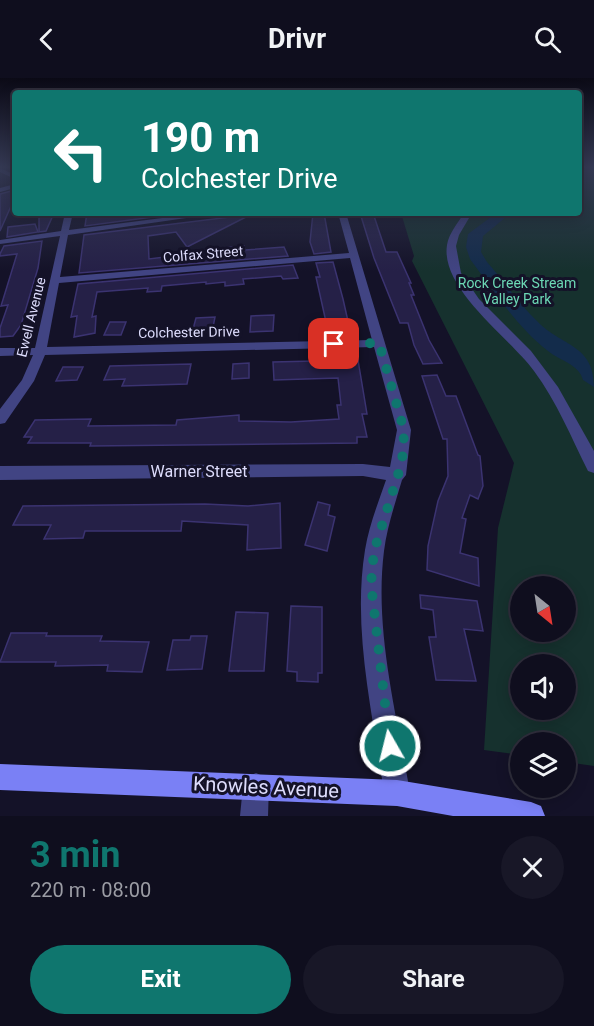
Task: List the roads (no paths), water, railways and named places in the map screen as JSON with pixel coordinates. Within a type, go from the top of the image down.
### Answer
[{"type":"main road","name":"Knowles Avenue","points":[[0,777],[397,793],[531,816]]},
{"type":"street","name":"Ewell Avenue","points":[[0,419],[28,381],[40,351],[68,216]]},
{"type":"street","points":[[0,242],[195,216]]},
{"type":"street","points":[[343,216],[352,255],[404,430],[403,454],[379,530],[371,584],[381,681],[397,793]]},
{"type":"street","points":[[466,216],[452,239],[450,249],[457,273],[471,294],[537,365],[562,403],[594,467]]},
{"type":"street","name":"Colfax Street","points":[[56,280],[352,255]]},
{"type":"street","name":"Colchester Drive","points":[[0,352],[379,343]]},
{"type":"street","name":"Warner Street","points":[[0,473],[363,470],[398,475]]},
{"type":"street","points":[[254,816],[256,786]]},
{"type":"water","points":[[507,216],[483,236],[481,252],[487,262],[531,315],[547,330],[575,347],[582,354],[593,373],[594,387],[583,380],[578,370],[548,351],[526,331],[470,259],[466,247],[468,234],[491,217]]},
{"type":"park label","name":"Rock Creek Stream Valley Park","points":[[517,292]]}]
